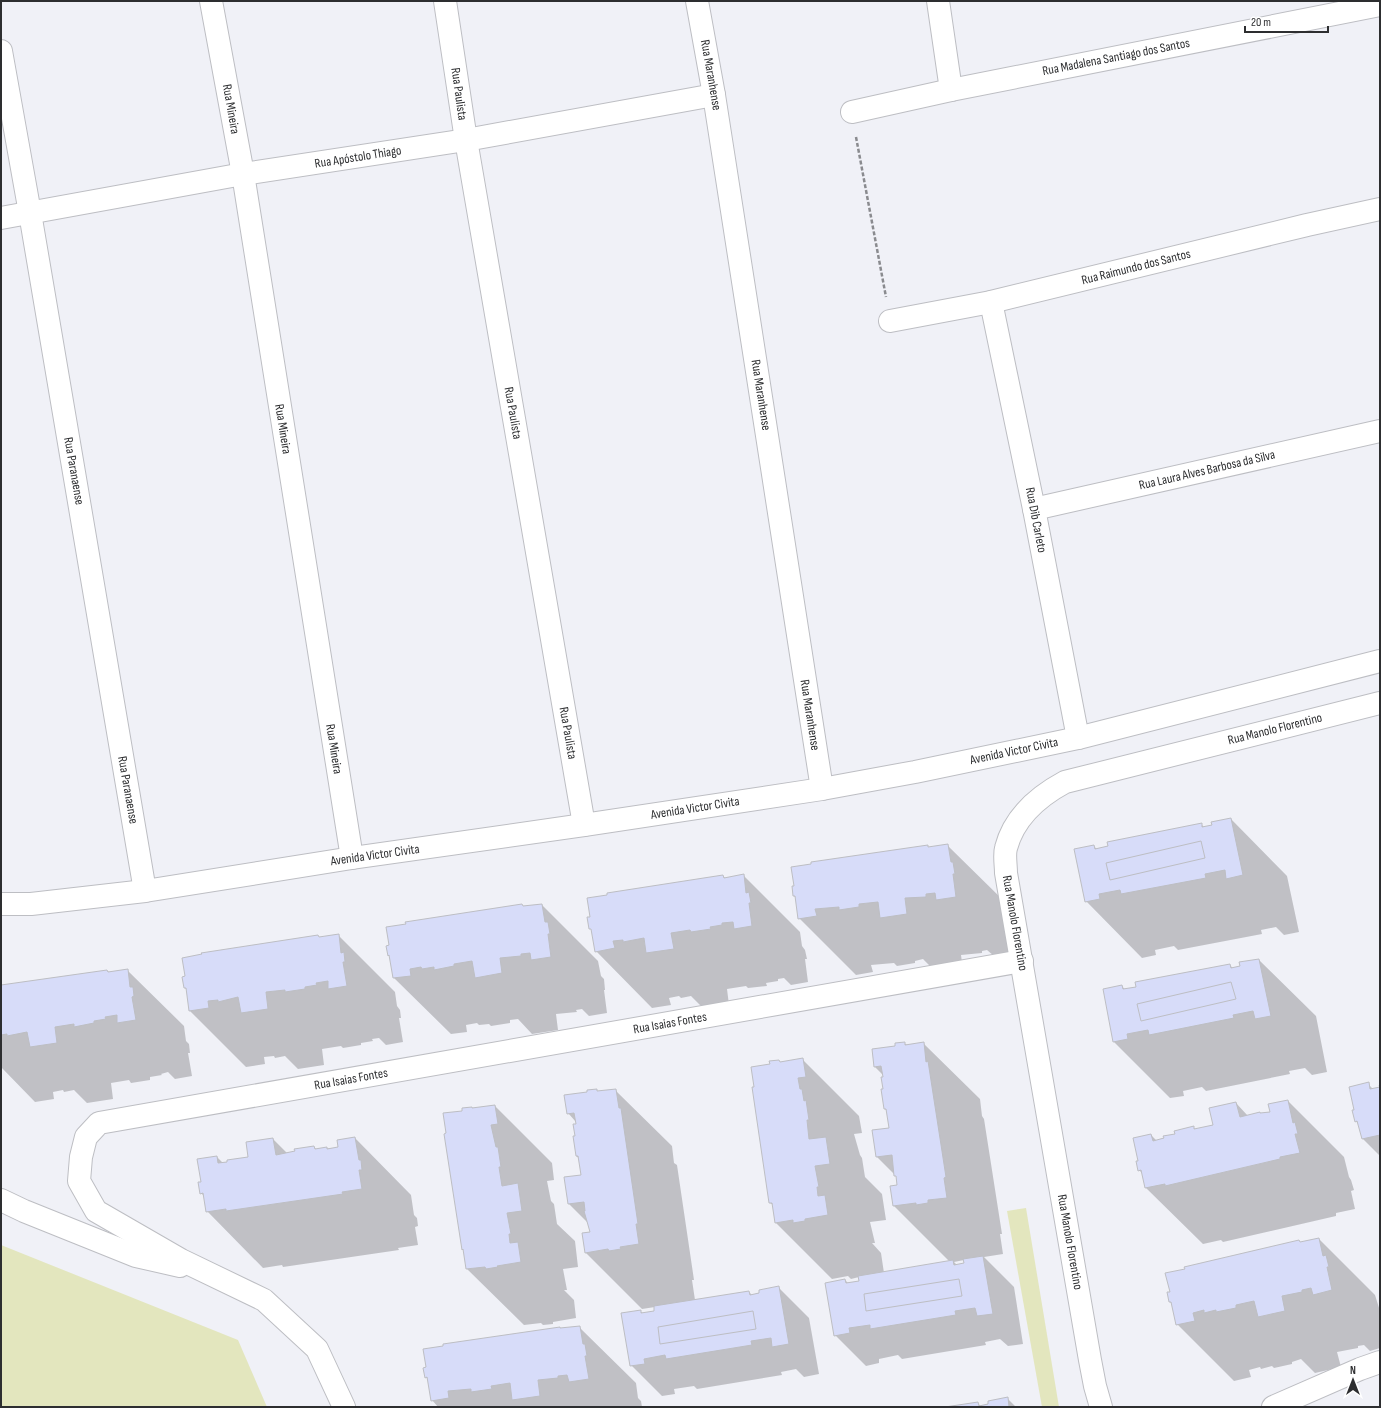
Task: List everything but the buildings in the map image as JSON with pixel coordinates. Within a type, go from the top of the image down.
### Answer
[{"type":"street","name":"Rua Mineira","points":[[211,1],[243,174],[352,858]]},
{"type":"street","name":"Rua Paulista","points":[[445,1],[466,140],[584,825]]},
{"type":"street","name":"Rua Maranhense","points":[[697,1],[714,95],[822,789]]},
{"type":"street","points":[[938,1],[951,90]]},
{"type":"street","name":"Rua Madalena Santiago dos Santos","points":[[852,112],[951,90],[1380,5]]},
{"type":"street","name":"Rua Paranaense","points":[[1,52],[30,213],[145,891]]},
{"type":"street","name":"Rua Apóstolo Thiago","points":[[1,218],[243,174],[466,140],[714,95]]},
{"type":"street","name":"Rua Raimundo dos Santos","points":[[890,321],[991,302],[1307,225],[1380,209]]},
{"type":"street","name":"Rua Dib Carleto","points":[[991,302],[1034,509],[1078,738]]},
{"type":"street","name":"Rua Laura Alves Barbosa da Silva","points":[[1034,509],[1380,432]]},
{"type":"street","name":"Avenida Victor Civita","points":[[1,904],[31,904],[145,891],[352,858],[822,789],[915,772],[1078,738],[1380,661]]},
{"type":"street","name":"Rua Manolo Florentino","points":[[1101,1407],[1088,1352],[1006,873],[1006,850],[1014,828],[1024,813],[1036,801],[1050,790],[1065,782],[1380,703]]},
{"type":"street","name":"Rua Isaias Fontes","points":[[344,1407],[317,1349],[264,1300],[181,1260],[96,1211],[79,1181],[81,1157],[86,1137],[99,1123],[1022,961]]},
{"type":"street","points":[[1,1200],[24,1211],[136,1256],[210,1274]]},
{"type":"street","points":[[1272,1407],[1360,1369],[1380,1362]]},
{"type":"path","points":[[852,112],[890,321]]},
{"type":"green space","points":[[1026,1208],[1059,1407],[1042,1407],[1007,1211]]},
{"type":"green space","points":[[1,1245],[238,1340],[267,1407],[1,1407]]}]
